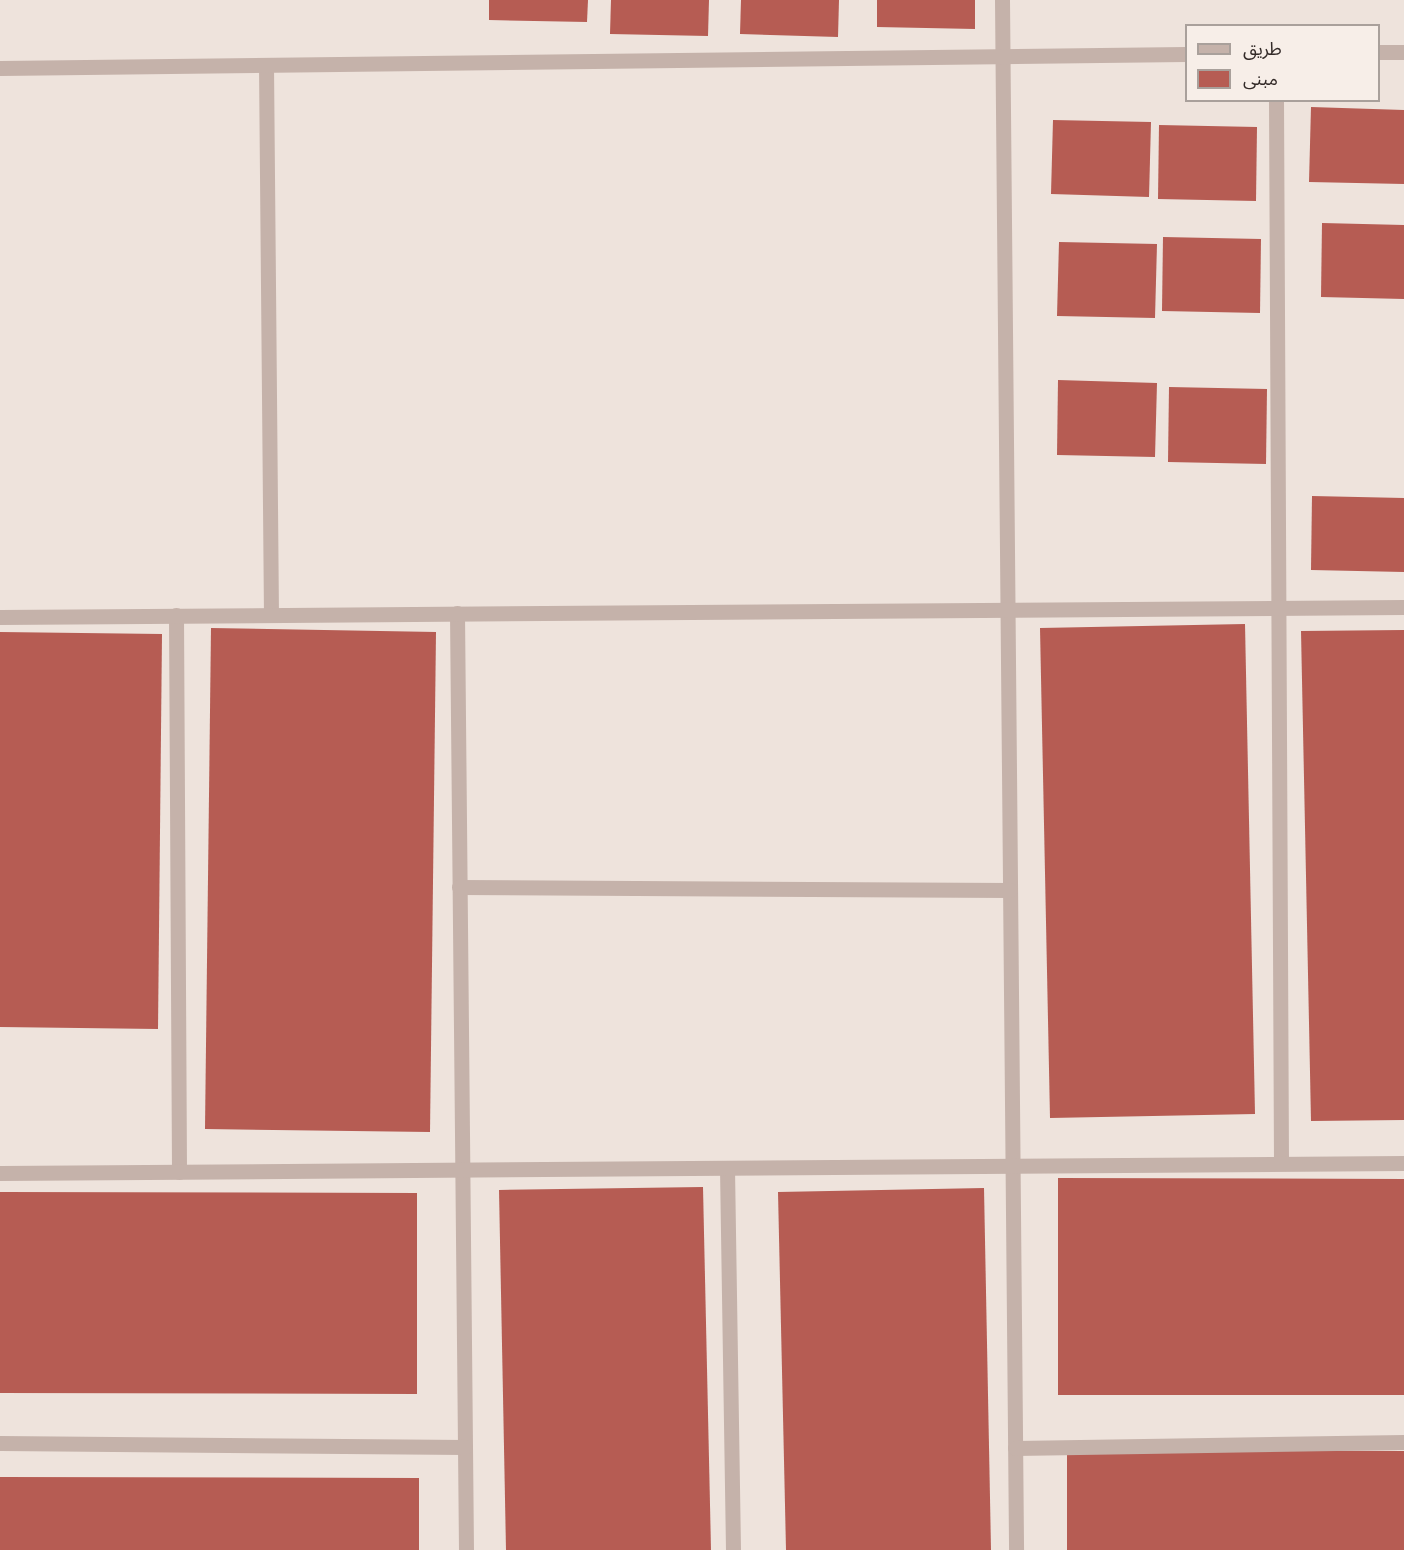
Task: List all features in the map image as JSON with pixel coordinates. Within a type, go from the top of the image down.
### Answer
[{"type":"street","points":[[1002,0],[1016,1550]]},
{"type":"street","points":[[1380,52],[1404,51]]},
{"type":"street","points":[[0,68],[1185,54]]},
{"type":"street","points":[[266,64],[271,615]]},
{"type":"street","points":[[1276,102],[1281,1163]]},
{"type":"street","points":[[0,617],[1404,607]]},
{"type":"street","points":[[457,613],[466,1550]]},
{"type":"street","points":[[176,615],[179,1172]]},
{"type":"street","points":[[459,887],[1010,890]]},
{"type":"street","points":[[0,1173],[1404,1162]]},
{"type":"street","points":[[727,1168],[733,1550]]},
{"type":"street","points":[[1015,1448],[1404,1442]]},
{"type":"street","points":[[0,1443],[465,1447]]},
{"type":"building","points":[[489,0],[588,0],[587,22],[489,20]]},
{"type":"building","points":[[611,0],[709,0],[708,36],[610,34]]},
{"type":"building","points":[[741,0],[839,0],[838,37],[740,34]]},
{"type":"building","points":[[877,0],[975,0],[975,29],[877,27]]},
{"type":"building","points":[[1311,107],[1404,110],[1404,184],[1309,182]]},
{"type":"building","points":[[1053,120],[1151,122],[1149,197],[1051,194]]},
{"type":"building","points":[[1159,125],[1257,127],[1256,201],[1158,199]]},
{"type":"building","points":[[1322,223],[1404,225],[1404,299],[1321,297]]},
{"type":"building","points":[[1163,237],[1261,239],[1260,313],[1162,311]]},
{"type":"building","points":[[1059,242],[1157,244],[1155,318],[1057,316]]},
{"type":"building","points":[[1058,380],[1157,383],[1155,457],[1057,455]]},
{"type":"building","points":[[1169,387],[1267,389],[1266,464],[1168,462]]},
{"type":"building","points":[[1312,496],[1404,498],[1404,572],[1311,570]]},
{"type":"building","points":[[1245,624],[1255,1114],[1050,1118],[1040,628]]},
{"type":"building","points":[[211,628],[436,632],[430,1132],[205,1129]]},
{"type":"building","points":[[1404,630],[1404,1120],[1311,1121],[1301,631]]},
{"type":"building","points":[[0,632],[162,634],[158,1029],[0,1027]]},
{"type":"building","points":[[1058,1178],[1404,1179],[1404,1395],[1058,1395]]},
{"type":"building","points":[[703,1187],[711,1550],[506,1550],[499,1190]]},
{"type":"building","points":[[984,1188],[991,1550],[786,1550],[778,1192]]},
{"type":"building","points":[[0,1192],[417,1193],[417,1394],[0,1393]]},
{"type":"building","points":[[1067,1450],[1404,1451],[1404,1550],[1067,1550]]},
{"type":"building","points":[[0,1477],[419,1478],[419,1550],[0,1550]]}]
